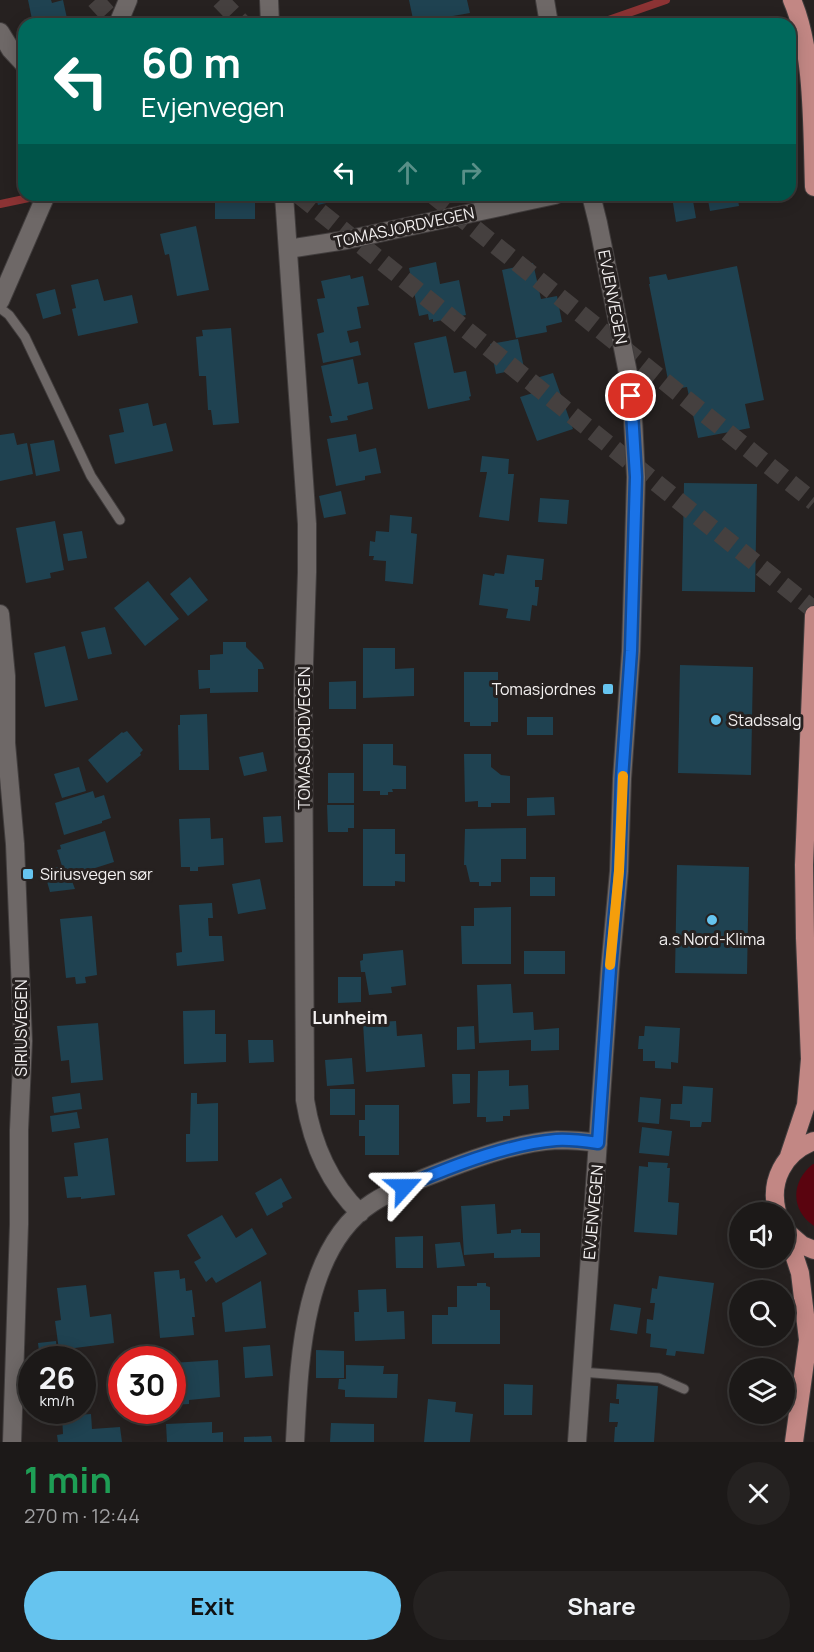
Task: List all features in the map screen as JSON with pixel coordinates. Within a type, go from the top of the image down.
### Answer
[{"type":"main road","points":[[792,0],[805,35],[810,75],[814,187]]},
{"type":"main road","points":[[775,1202],[776,1182],[789,1156],[806,1105],[810,1070],[804,865],[814,615]]},
{"type":"main road","points":[[789,1156],[814,1140]]},
{"type":"main road","points":[[795,1239],[814,1250]]},
{"type":"main road","points":[[794,1442],[811,1334],[800,1273],[795,1258]]},
{"type":"street","points":[[120,18],[128,0]]},
{"type":"street","points":[[269,0],[270,18]]},
{"type":"street","points":[[545,0],[548,18]]},
{"type":"street","points":[[0,32],[18,58]]},
{"type":"street","points":[[0,301],[43,201]]},
{"type":"street","name":"TOMASJORDVEGEN","points":[[284,201],[307,524],[308,572],[303,685],[305,1100],[311,1133],[324,1164],[344,1195],[360,1213]]},
{"type":"street","name":"TOMASJORDVEGEN","points":[[288,249],[346,240],[527,201]]},
{"type":"street","name":"EVJENVEGEN","points":[[577,1442],[619,871],[622,779],[631,651],[636,477],[628,373],[593,201]]},
{"type":"street","name":"SIRIUSVEGEN","points":[[0,614],[6,676],[6,743],[16,855],[22,1030],[12,1442]]},
{"type":"street","points":[[295,1442],[299,1364],[309,1310],[330,1253],[342,1233],[360,1213],[395,1191],[491,1154],[540,1142],[565,1140],[598,1143]]},
{"type":"lane","points":[[0,308],[9,315],[25,338],[91,476],[120,520]]},
{"type":"lane","points":[[581,1372],[659,1378],[684,1389]]},
{"type":"shaded area","points":[[813,1164],[814,1226],[801,1212],[796,1195],[801,1179]]},
{"type":"building","points":[[28,0],[51,0],[52,3],[63,0],[67,18],[32,18]]},
{"type":"building","points":[[409,0],[467,0],[470,13],[447,18],[413,18]]},
{"type":"building","points":[[215,201],[255,201],[255,219],[215,219]]},
{"type":"building","points":[[317,201],[335,201],[318,205]]},
{"type":"building","points":[[673,201],[693,201],[696,218],[676,222]]},
{"type":"building","points":[[708,201],[738,201],[739,206],[710,211]]},
{"type":"building","points":[[196,226],[209,290],[177,296],[169,254],[165,255],[160,234]]},
{"type":"building","points":[[436,262],[440,284],[459,280],[466,315],[433,322],[433,319],[429,320],[428,314],[419,316],[409,268]]},
{"type":"building","points":[[533,263],[541,299],[557,296],[562,322],[546,326],[547,332],[516,338],[502,270]]},
{"type":"building","points":[[737,266],[764,400],[745,404],[750,428],[698,438],[687,387],[670,390],[649,277],[666,274],[668,280]]},
{"type":"building","points":[[350,275],[351,279],[363,276],[369,305],[357,307],[361,328],[347,331],[350,343],[358,341],[361,355],[323,363],[317,334],[324,332],[317,299],[325,298],[321,281]]},
{"type":"building","points":[[98,279],[104,301],[132,295],[138,323],[78,336],[72,309],[76,308],[71,285]]},
{"type":"building","points":[[55,289],[61,314],[43,319],[36,294]]},
{"type":"building","points":[[231,328],[239,423],[213,425],[211,410],[208,410],[206,376],[199,376],[196,337],[203,336],[202,330]]},
{"type":"building","points":[[446,336],[454,373],[466,371],[471,396],[470,400],[428,409],[414,343]]},
{"type":"building","points":[[518,339],[524,368],[496,374],[490,344]]},
{"type":"building","points":[[353,359],[358,384],[368,382],[373,409],[347,416],[348,420],[331,423],[329,416],[332,416],[321,366]]},
{"type":"building","points":[[553,373],[573,429],[537,441],[520,397],[533,393],[529,382],[533,379]]},
{"type":"building","points":[[148,403],[153,426],[166,423],[173,451],[115,464],[109,435],[124,432],[119,409]]},
{"type":"building","points":[[14,433],[17,445],[27,443],[33,474],[0,481],[0,435]]},
{"type":"building","points":[[356,434],[359,452],[376,448],[381,473],[365,476],[365,480],[336,486],[327,439]]},
{"type":"building","points":[[54,440],[60,471],[36,476],[30,444]]},
{"type":"building","points":[[482,456],[509,459],[508,474],[514,474],[509,521],[479,517],[487,472],[480,472]]},
{"type":"building","points":[[684,483],[757,484],[755,592],[682,591]]},
{"type":"building","points":[[341,491],[346,514],[324,518],[319,496]]},
{"type":"building","points":[[540,498],[569,500],[567,524],[538,522]]},
{"type":"building","points":[[390,515],[412,517],[411,533],[417,534],[413,584],[385,581],[386,561],[373,560],[374,556],[369,556],[370,541],[375,542],[376,531],[389,532]]},
{"type":"building","points":[[55,521],[64,570],[50,573],[51,578],[26,583],[16,528]]},
{"type":"building","points":[[82,531],[87,558],[68,561],[63,534]]},
{"type":"building","points":[[507,555],[544,559],[542,580],[535,580],[535,587],[539,587],[537,606],[532,605],[530,621],[506,618],[508,609],[479,605],[483,574],[494,576],[495,573],[504,574]]},
{"type":"building","points":[[190,577],[208,600],[188,616],[170,594]]},
{"type":"building","points":[[148,581],[179,619],[145,646],[114,608]]},
{"type":"building","points":[[105,627],[112,654],[88,659],[81,632]]},
{"type":"building","points":[[223,642],[246,642],[246,647],[262,663],[264,669],[258,669],[258,692],[210,693],[210,688],[199,689],[198,670],[210,670],[210,655],[223,654]]},
{"type":"building","points":[[65,646],[78,700],[45,707],[34,653]]},
{"type":"building","points":[[363,648],[395,648],[395,669],[414,668],[414,696],[363,698]]},
{"type":"building","name":"Stadssalg","points":[[680,665],[753,667],[751,775],[678,773]]},
{"type":"building","points":[[464,672],[498,672],[498,685],[505,685],[505,692],[498,692],[498,722],[491,722],[491,726],[470,726],[470,722],[464,722]]},
{"type":"building","points":[[356,681],[356,709],[329,709],[329,682]]},
{"type":"building","points":[[207,714],[209,770],[179,770],[178,725],[180,725],[180,715]]},
{"type":"building","points":[[527,717],[553,717],[553,735],[527,735]]},
{"type":"building","points":[[127,731],[143,750],[141,755],[107,783],[88,760],[122,732]]},
{"type":"building","points":[[363,744],[393,744],[393,765],[406,766],[406,789],[392,789],[393,792],[388,792],[388,795],[380,795],[380,791],[363,791]]},
{"type":"building","points":[[263,752],[267,771],[244,776],[239,757]]},
{"type":"building","points":[[464,754],[491,754],[491,767],[501,775],[510,776],[510,803],[491,803],[491,807],[478,807],[478,801],[465,802]]},
{"type":"building","points":[[79,767],[86,791],[62,798],[54,774]]},
{"type":"building","points":[[328,773],[354,773],[354,803],[328,803]]},
{"type":"building","points":[[93,791],[95,798],[104,795],[111,818],[64,835],[55,803]]},
{"type":"building","points":[[554,797],[555,815],[527,816],[527,798]]},
{"type":"building","points":[[327,805],[354,805],[354,828],[348,828],[348,832],[328,832]]},
{"type":"building","points":[[281,816],[283,842],[265,843],[263,817]]},
{"type":"building","points":[[210,818],[211,839],[223,838],[224,865],[198,867],[198,871],[190,871],[190,867],[181,867],[179,819]]},
{"type":"building","points":[[526,828],[526,859],[501,859],[501,882],[491,882],[491,886],[479,886],[479,882],[470,882],[466,865],[464,865],[465,829]]},
{"type":"building","points":[[363,829],[395,829],[395,854],[405,854],[405,882],[395,881],[395,886],[363,886]]},
{"type":"building","points":[[105,831],[114,862],[70,876],[75,889],[50,892],[44,871],[62,866],[57,850],[61,849],[60,845]]},
{"type":"building","name":"a.s Nord-Klima","points":[[677,865],[749,867],[747,974],[675,973]]},
{"type":"building","points":[[530,877],[555,877],[555,896],[530,896]]},
{"type":"building","points":[[260,879],[266,909],[238,914],[232,884]]},
{"type":"building","points":[[212,903],[213,918],[208,918],[209,936],[222,936],[224,961],[177,966],[176,953],[182,952],[179,905]]},
{"type":"building","points":[[511,907],[511,964],[462,964],[461,926],[474,926],[474,908]]},
{"type":"building","points":[[92,916],[97,975],[85,977],[86,983],[76,984],[75,977],[66,978],[60,919]]},
{"type":"building","points":[[403,950],[406,985],[391,987],[392,993],[369,995],[365,972],[361,972],[360,961],[363,960],[363,954]]},
{"type":"building","points":[[524,951],[565,951],[565,974],[524,974]]},
{"type":"building","points":[[338,977],[361,977],[361,1002],[338,1003]]},
{"type":"building","points":[[511,984],[513,1013],[533,1012],[534,1030],[559,1028],[559,1050],[531,1051],[531,1040],[479,1043],[477,985]]},
{"type":"building","points":[[215,1010],[215,1034],[226,1034],[226,1062],[184,1064],[183,1011]]},
{"type":"building","points":[[396,1021],[397,1036],[422,1034],[425,1067],[366,1072],[363,1023]]},
{"type":"building","points":[[98,1023],[103,1080],[71,1083],[69,1060],[61,1061],[57,1026]]},
{"type":"building","points":[[474,1026],[475,1049],[457,1050],[457,1027]]},
{"type":"building","points":[[645,1026],[680,1028],[678,1063],[671,1062],[671,1069],[655,1068],[655,1061],[643,1061],[643,1049],[638,1049],[639,1036],[644,1036]]},
{"type":"building","points":[[248,1040],[273,1040],[274,1062],[249,1063]]},
{"type":"building","points":[[352,1058],[354,1084],[327,1086],[325,1060]]},
{"type":"building","points":[[509,1070],[509,1086],[528,1085],[529,1109],[510,1110],[510,1116],[503,1116],[503,1121],[486,1122],[486,1117],[477,1117],[478,1071]]},
{"type":"building","points":[[452,1074],[470,1074],[470,1103],[453,1104]]},
{"type":"building","points":[[683,1086],[713,1088],[711,1122],[702,1122],[701,1127],[690,1127],[690,1121],[670,1119],[671,1104],[682,1104]]},
{"type":"building","points":[[330,1089],[355,1089],[355,1115],[330,1115]]},
{"type":"building","points":[[80,1093],[82,1109],[54,1113],[52,1097]]},
{"type":"building","points":[[191,1093],[197,1093],[197,1104],[218,1103],[218,1161],[186,1162],[186,1134],[190,1134]]},
{"type":"building","points":[[640,1097],[661,1099],[659,1124],[638,1122]]},
{"type":"building","points":[[365,1105],[399,1105],[399,1155],[365,1155],[365,1136],[359,1136],[359,1120],[365,1120]]},
{"type":"building","points":[[77,1112],[80,1128],[52,1132],[50,1116]]},
{"type":"building","points":[[642,1127],[672,1131],[669,1156],[639,1153]]},
{"type":"building","points":[[108,1138],[115,1195],[81,1199],[81,1197],[67,1198],[64,1177],[78,1176],[74,1143]]},
{"type":"building","points":[[648,1162],[668,1163],[667,1168],[670,1168],[668,1202],[679,1203],[677,1235],[634,1232],[639,1166],[648,1167]]},
{"type":"building","points":[[281,1178],[292,1198],[282,1203],[283,1207],[267,1216],[255,1193]]},
{"type":"building","points":[[495,1204],[497,1234],[511,1233],[511,1230],[521,1229],[521,1233],[540,1233],[540,1257],[494,1258],[494,1253],[464,1255],[461,1206]]},
{"type":"building","points":[[222,1215],[236,1238],[252,1228],[267,1254],[216,1283],[212,1277],[206,1282],[194,1262],[201,1258],[187,1235]]},
{"type":"building","points":[[423,1236],[423,1268],[396,1268],[395,1237]]},
{"type":"building","points":[[460,1242],[465,1266],[437,1268],[435,1244]]},
{"type":"building","points":[[179,1270],[180,1279],[185,1278],[186,1291],[192,1290],[194,1335],[160,1338],[154,1272]]},
{"type":"building","points":[[659,1276],[714,1283],[704,1354],[676,1351],[675,1356],[666,1355],[667,1349],[650,1347],[651,1334],[646,1333],[647,1319],[653,1320],[655,1303],[650,1303],[652,1288],[657,1289]]},
{"type":"building","points":[[261,1281],[266,1328],[225,1332],[222,1303]]},
{"type":"building","points":[[477,1283],[486,1283],[486,1286],[490,1287],[490,1310],[500,1310],[500,1344],[432,1344],[432,1315],[448,1315],[448,1307],[457,1307],[457,1286],[477,1286]]},
{"type":"building","points":[[86,1285],[90,1317],[111,1314],[114,1343],[58,1346],[55,1321],[61,1320],[57,1288]]},
{"type":"building","points":[[386,1289],[387,1312],[404,1311],[405,1339],[355,1341],[354,1312],[359,1312],[358,1290]]},
{"type":"building","points":[[614,1304],[641,1308],[637,1334],[610,1330]]},
{"type":"building","points":[[56,1341],[56,1346],[38,1346],[38,1343]]},
{"type":"building","points":[[270,1345],[273,1376],[245,1378],[243,1347]]},
{"type":"building","points":[[316,1350],[344,1351],[344,1378],[316,1378]]},
{"type":"building","points":[[218,1360],[220,1397],[189,1400],[189,1404],[186,1404],[186,1362]]},
{"type":"building","points":[[346,1365],[384,1366],[383,1374],[398,1374],[397,1398],[345,1397],[345,1390],[338,1389],[339,1379],[346,1379]]},
{"type":"building","points":[[504,1384],[533,1385],[532,1415],[504,1415]]},
{"type":"building","points":[[617,1384],[658,1386],[654,1442],[614,1442],[615,1427],[618,1422],[609,1422],[610,1403],[619,1404],[619,1399],[616,1399]]},
{"type":"building","points":[[428,1399],[456,1402],[455,1412],[473,1414],[470,1442],[424,1442]]},
{"type":"building","points":[[212,1422],[212,1433],[223,1432],[223,1442],[167,1442],[166,1424]]},
{"type":"building","points":[[331,1423],[374,1424],[374,1442],[330,1442]]},
{"type":"building","points":[[62,1424],[92,1424],[92,1429],[120,1427],[122,1442],[58,1442],[57,1435],[63,1434]]},
{"type":"building","points":[[271,1436],[272,1442],[244,1442],[244,1437]]},
{"type":"waterway","points":[[614,18],[666,0]]},
{"type":"waterway","points":[[0,204],[18,200]]},
{"type":"tunnel","points":[[95,0],[112,18]]},
{"type":"tunnel","points":[[220,0],[237,18]]},
{"type":"tunnel","points":[[306,201],[814,610]]},
{"type":"tunnel","points":[[440,201],[814,502]]},
{"type":"slow traffic","points":[[610,965],[619,871],[623,776]]},
{"type":"place","name":"Tomasjordnes","points":[[608,689]]},
{"type":"place","name":"Stadssalg","points":[[716,720]]},
{"type":"place","name":"Siriusvegen sør","points":[[28,874]]},
{"type":"place","name":"a.s Nord-Klima","points":[[712,920]]},
{"type":"district","name":"Lunheim","points":[[350,1017]]},
{"type":"route","points":[[404,1187],[491,1154],[531,1144],[565,1140],[598,1143],[619,871],[622,779],[631,651],[636,477],[631,396]]}]
